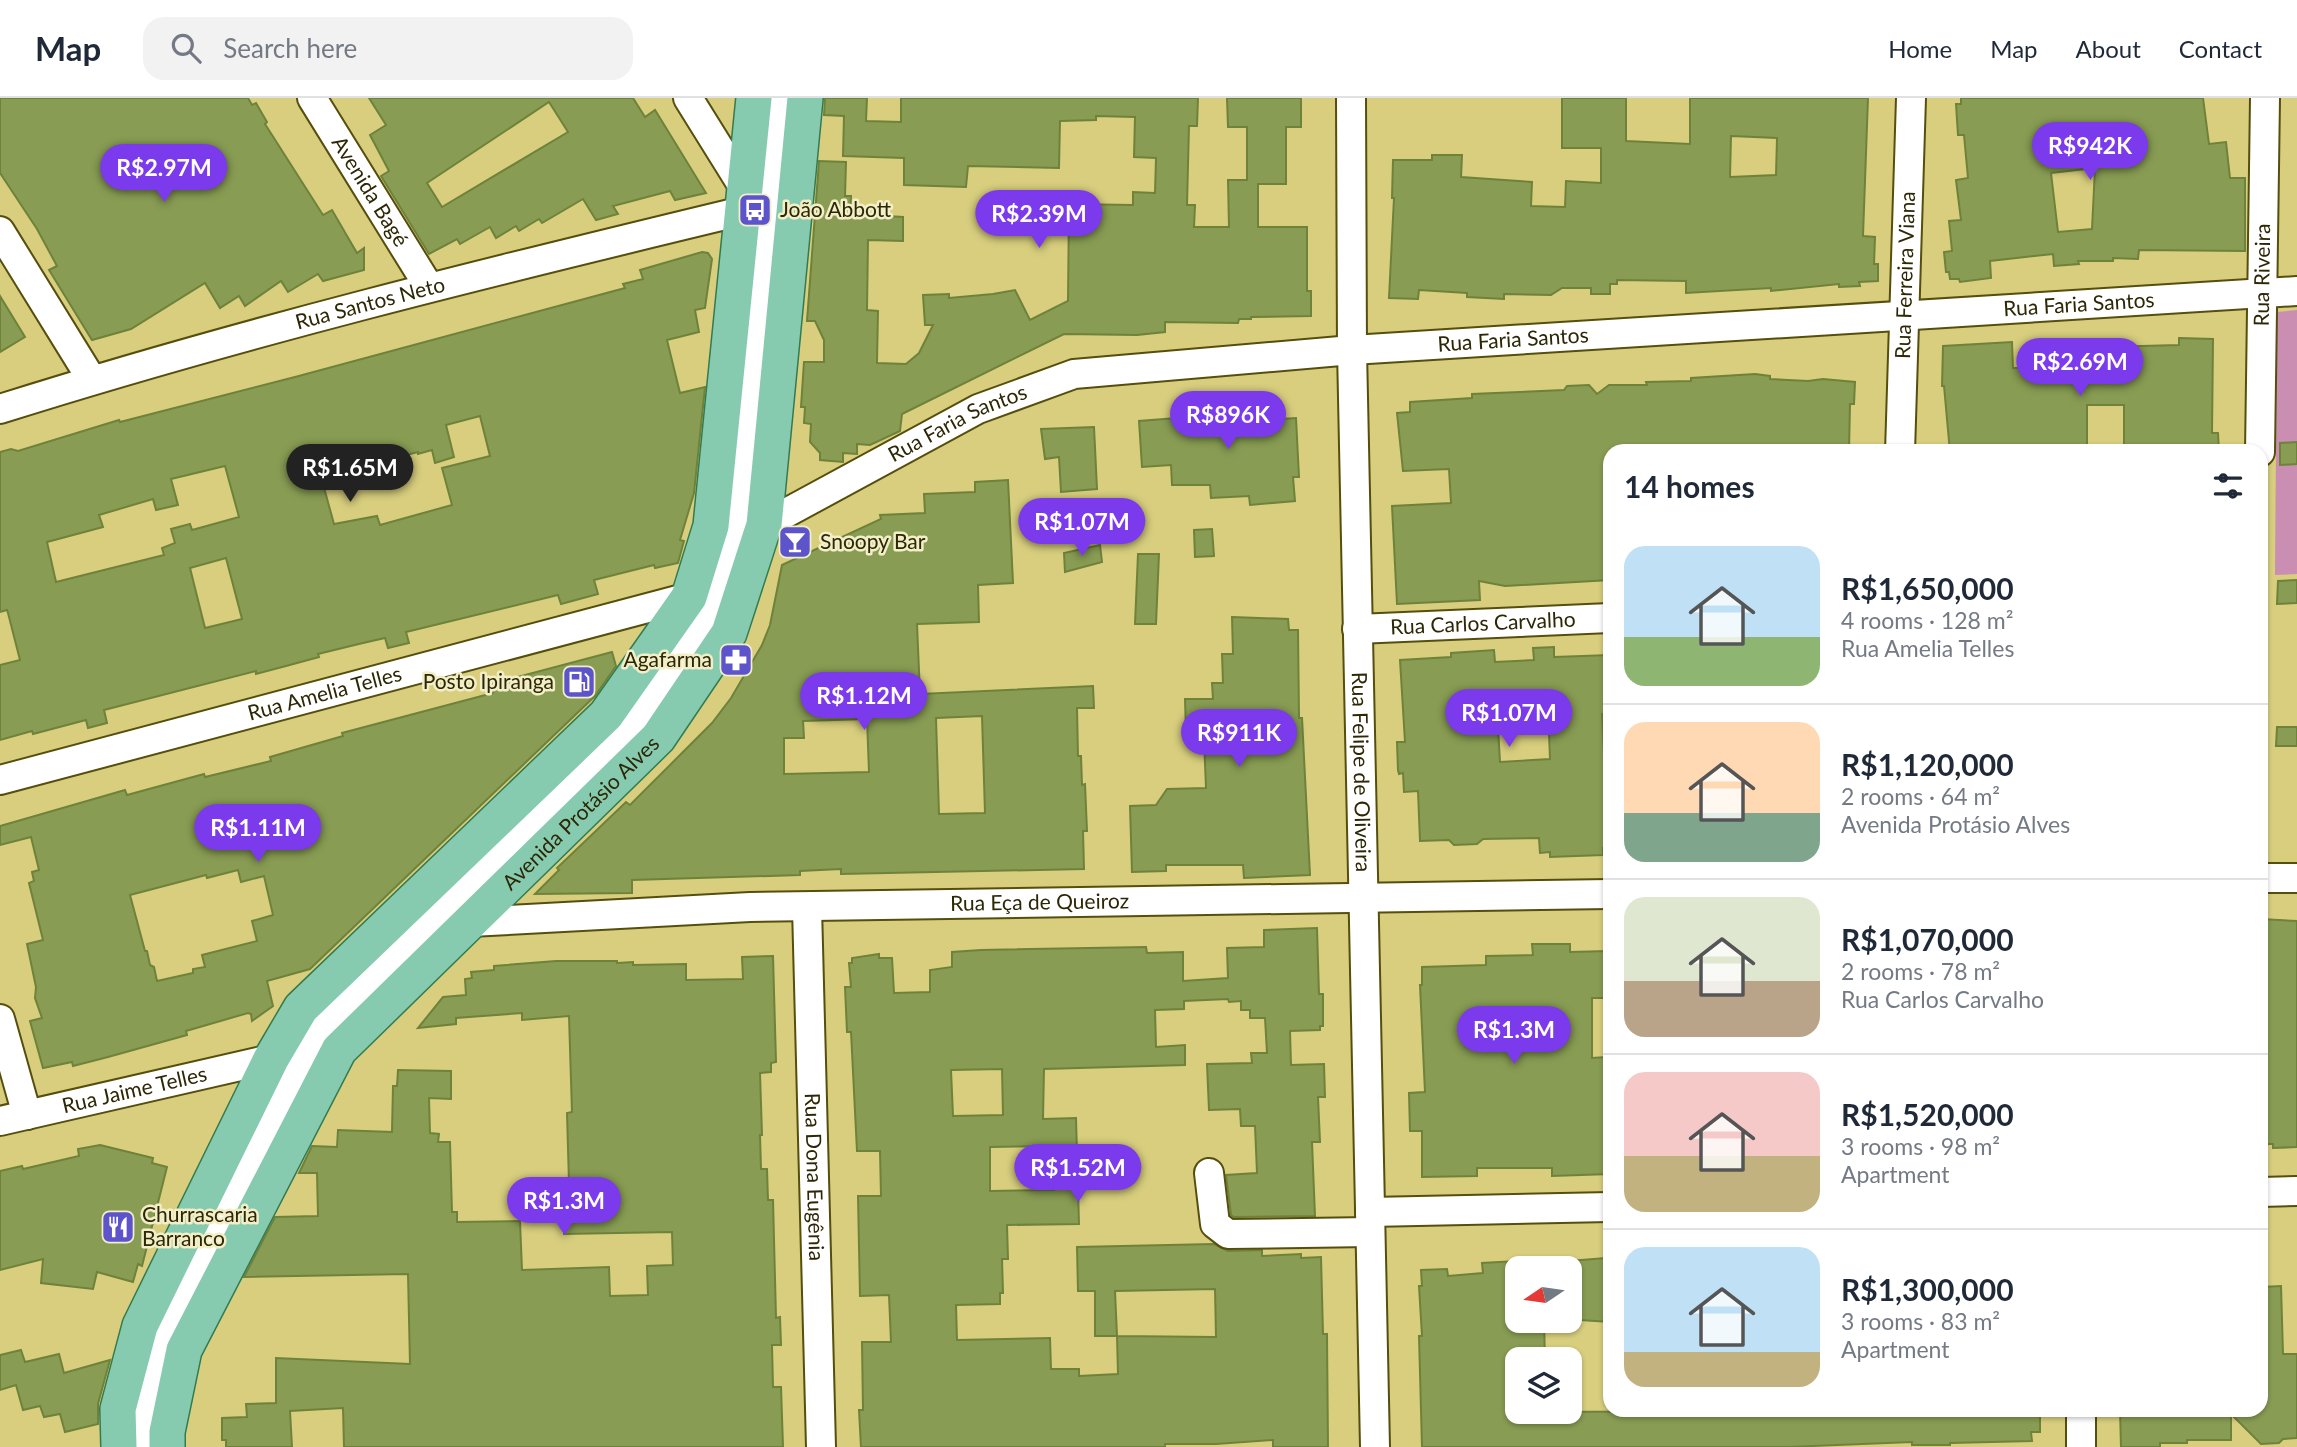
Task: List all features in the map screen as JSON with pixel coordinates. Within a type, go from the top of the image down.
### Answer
[{"type":"main road","points":[[119,1447],[118,1409],[141,1326],[271,1059],[301,1008],[606,715],[689,597],[711,526],[754,98]]},
{"type":"main road","name":"Avenida Protásio Alves","points":[[167,1447],[167,1432],[184,1350],[339,1050],[658,738],[729,633],[764,525],[806,98]]},
{"type":"street","name":"Avenida Bagé","points":[[312,98],[429,287]]},
{"type":"street","points":[[688,98],[743,200]]},
{"type":"street","points":[[143,1447],[142,1421],[162,1338],[320,1029],[632,727],[709,615],[738,525],[779,98]]},
{"type":"street","name":"Rua Felipe de Oliveira","points":[[1351,98],[1352,349],[1375,1447]]},
{"type":"street","name":"Rua Ferreira Viana","points":[[1900,444],[1911,98]]},
{"type":"street","name":"Rua Riveira","points":[[2260,444],[2265,98]]},
{"type":"street","name":"Rua Santos Neto","points":[[0,409],[92,380],[743,200]]},
{"type":"street","points":[[0,231],[92,380]]},
{"type":"street","points":[[726,379],[762,281]]},
{"type":"street","points":[[762,281],[778,384]]},
{"type":"street","name":"Rua Faria Santos","points":[[764,525],[978,409],[1074,374],[1352,349],[2297,291]]},
{"type":"street","name":"Rua Amelia Telles","points":[[0,780],[689,597]]},
{"type":"street","name":"Rua Carlos Carvalho","points":[[1357,629],[1603,618]]},
{"type":"street","points":[[2268,878],[2297,878]]},
{"type":"street","name":"Rua Eça de Queiroz","points":[[470,922],[750,907],[1603,894]]},
{"type":"street","name":"Rua Dona Eugênia","points":[[807,907],[821,1447]]},
{"type":"street","points":[[0,1019],[13,1118]]},
{"type":"street","name":"Rua Jaime Telles","points":[[13,1118],[271,1059]]},
{"type":"street","points":[[1209,1173],[1215,1224],[1228,1234],[1603,1207]]},
{"type":"street","points":[[2268,1192],[2297,1191]]},
{"type":"street","points":[[2081,1417],[2081,1447]]},
{"type":"shaded area","points":[[2297,310],[2297,574],[2275,575],[2277,312]]},
{"type":"building","points":[[0,98],[248,98],[252,105],[256,103],[267,122],[265,124],[323,215],[332,210],[357,253],[364,248],[364,270],[323,281],[318,274],[288,292],[281,281],[245,306],[239,296],[220,308],[205,283],[131,329],[92,340],[49,270],[57,266],[37,229],[0,173]]},
{"type":"building","points":[[369,98],[633,98],[645,117],[655,110],[706,193],[675,200],[670,191],[613,206],[618,214],[596,220],[583,199],[542,223],[539,219],[519,231],[516,226],[496,238],[490,227],[460,244],[457,239],[429,254],[381,176],[389,171],[370,135],[386,125]],"holes":[[[549,102],[568,132],[442,207],[427,183]]]},
{"type":"building","points":[[825,98],[867,98],[866,121],[901,122],[901,98],[1198,98],[1197,126],[1189,126],[1187,205],[1195,205],[1194,227],[1229,227],[1228,180],[1247,180],[1247,127],[1228,127],[1227,98],[1301,98],[1301,127],[1286,127],[1286,184],[1258,184],[1258,227],[1307,227],[1307,291],[1311,291],[1311,316],[1251,317],[1239,319],[1238,323],[1165,322],[1165,332],[1137,335],[1064,334],[902,414],[900,431],[870,445],[857,444],[857,454],[843,453],[843,462],[820,460],[820,453],[810,442],[811,424],[804,423],[805,407],[801,407],[804,362],[824,362],[824,340],[815,321],[807,321],[819,161],[846,162],[845,196],[851,196],[850,214],[903,217],[903,241],[868,240],[867,310],[878,311],[877,363],[906,364],[919,353],[933,325],[925,325],[923,295],[949,294],[949,298],[1015,290],[1030,320],[1068,301],[1069,204],[1133,205],[1133,192],[1155,193],[1156,158],[1134,157],[1135,117],[1096,116],[1096,120],[1060,121],[1059,168],[968,166],[966,187],[904,185],[904,158],[843,156],[844,116],[824,115]]},
{"type":"building","points":[[1562,98],[1626,98],[1626,141],[1690,144],[1690,98],[1868,98],[1863,236],[1875,237],[1874,264],[1878,264],[1878,281],[1859,282],[1860,286],[1839,287],[1839,284],[1771,291],[1771,288],[1686,293],[1686,281],[1617,280],[1617,284],[1610,284],[1610,294],[1591,294],[1591,288],[1562,288],[1551,295],[1504,294],[1504,299],[1419,290],[1418,299],[1389,298],[1394,198],[1393,160],[1432,160],[1432,155],[1462,155],[1461,177],[1532,182],[1531,206],[1565,207],[1566,181],[1601,183],[1601,148],[1562,148]],"holes":[[[1731,136],[1777,138],[1776,175],[1730,177]]]},
{"type":"building","points":[[1961,98],[2203,98],[2209,144],[2226,142],[2230,178],[2245,178],[2245,251],[2139,250],[2138,259],[2113,258],[2113,261],[2078,261],[2079,264],[2054,266],[2053,254],[1990,261],[1991,278],[1960,282],[1959,279],[1950,279],[1949,272],[1946,272],[1944,252],[1952,251],[1949,221],[1961,220],[1956,180],[1968,178],[1964,135],[1958,135],[1956,104],[1961,104]],"holes":[[[2095,168],[2092,229],[2058,232],[2051,173]]]},
{"type":"building","points":[[702,252],[708,253],[712,259],[705,308],[695,310],[699,332],[667,340],[680,393],[705,387],[694,493],[680,540],[684,541],[678,563],[655,568],[654,565],[594,580],[598,594],[561,604],[558,595],[406,632],[409,643],[388,648],[385,638],[318,654],[319,657],[256,674],[256,671],[104,710],[107,723],[88,728],[86,720],[0,740],[0,665],[20,660],[7,610],[0,612],[0,452],[11,449],[18,451],[119,420],[120,422],[295,377],[625,288],[623,284],[643,279],[640,270]],"holes":[[[480,416],[490,456],[442,468],[452,505],[380,525],[377,516],[334,524],[323,484],[356,474],[355,468],[418,452],[432,450],[435,463],[454,457],[446,425]],[[225,466],[239,517],[192,530],[190,524],[171,529],[175,543],[162,548],[164,555],[56,582],[47,542],[103,527],[99,515],[153,499],[156,510],[178,505],[171,479]],[[226,558],[242,619],[205,628],[190,568]]]},
{"type":"building","points":[[0,296],[25,337],[0,352]]},
{"type":"building","points":[[2179,338],[2213,339],[2212,433],[2218,433],[2219,444],[2124,444],[2124,405],[2087,405],[2087,444],[1949,444],[1942,386],[1943,346],[2012,342],[2013,368],[2057,367],[2057,347],[2076,345],[2107,382],[2104,347],[2179,345]]},
{"type":"building","points":[[1755,374],[1770,376],[1770,379],[1855,382],[1854,404],[1850,404],[1849,444],[1603,444],[1603,580],[1505,586],[1479,581],[1480,600],[1397,604],[1392,506],[1451,503],[1449,469],[1403,471],[1397,413],[1410,412],[1410,402],[1472,398],[1472,394],[1564,390],[1567,386],[1589,385],[1597,394],[1609,385],[1647,385],[1646,382],[1691,381],[1691,378]]},
{"type":"building","points":[[1279,402],[1280,419],[1296,418],[1299,477],[1293,477],[1295,501],[1250,505],[1249,496],[1211,498],[1210,485],[1172,485],[1171,465],[1142,467],[1139,421],[1177,418],[1177,413],[1206,412],[1206,407]]},
{"type":"building","points":[[1094,427],[1097,489],[1061,492],[1059,457],[1045,459],[1041,429]]},
{"type":"building","points":[[2297,442],[2297,464],[2280,465],[2280,443]]},
{"type":"building","points":[[1008,480],[1013,583],[978,585],[979,622],[917,624],[920,694],[1093,686],[1094,708],[1077,708],[1078,756],[1081,756],[1082,785],[1085,784],[1087,831],[1083,831],[1084,869],[841,874],[841,869],[800,871],[800,875],[632,880],[632,893],[535,894],[559,870],[557,868],[626,802],[630,805],[712,723],[731,698],[762,645],[770,625],[782,565],[881,519],[880,515],[925,513],[924,494],[975,492],[975,482]],"holes":[[[982,716],[985,813],[939,814],[936,718]],[[867,719],[869,772],[784,774],[784,738],[804,738],[803,721]]]},
{"type":"building","points":[[1212,529],[1214,556],[1195,557],[1194,530]]},
{"type":"building","points":[[1100,545],[1102,562],[1065,572],[1064,553]]},
{"type":"building","points":[[1138,554],[1159,554],[1156,624],[1135,624]]},
{"type":"building","points":[[2297,580],[2297,603],[2277,604],[2278,581]]},
{"type":"building","points":[[1232,617],[1288,619],[1289,630],[1298,630],[1299,718],[1302,718],[1310,875],[1244,878],[1243,865],[1166,865],[1166,871],[1132,872],[1130,806],[1156,805],[1167,789],[1206,788],[1204,739],[1194,739],[1193,733],[1186,733],[1185,699],[1213,699],[1212,683],[1223,683],[1222,654],[1233,654]]},
{"type":"building","points":[[1554,647],[1554,657],[1603,655],[1603,855],[1550,857],[1550,852],[1540,853],[1539,838],[1483,839],[1477,844],[1454,845],[1449,840],[1420,841],[1418,791],[1404,792],[1403,773],[1399,774],[1398,770],[1397,742],[1405,742],[1400,660],[1451,657],[1451,653],[1494,650],[1495,662],[1534,660],[1533,648]],"holes":[[[1548,707],[1550,759],[1500,762],[1497,710]]]},
{"type":"building","points":[[612,652],[616,666],[595,696],[310,969],[267,981],[273,1006],[252,1021],[251,1014],[248,1013],[186,1031],[187,1035],[108,1057],[73,1066],[72,1062],[43,1068],[30,1021],[42,1018],[35,998],[36,987],[27,944],[43,940],[29,883],[34,881],[32,872],[39,870],[31,837],[0,845],[0,826],[125,790],[127,795],[204,774],[205,777],[271,761],[270,757],[343,736],[342,733],[493,693],[491,684]],"holes":[[[238,870],[241,882],[264,876],[273,915],[252,921],[257,941],[202,955],[205,967],[193,969],[193,973],[157,981],[154,967],[150,965],[145,951],[130,895],[206,875],[207,878]]]},
{"type":"building","points":[[2277,727],[2297,727],[2297,746],[2276,746]]},
{"type":"building","points":[[2268,919],[2297,921],[2297,1147],[2273,1148],[2273,1144],[2268,1144]]},
{"type":"building","points":[[1317,928],[1323,1026],[1320,1026],[1320,1030],[1290,1031],[1291,1065],[1324,1064],[1325,1097],[1318,1097],[1320,1142],[1312,1142],[1315,1216],[1231,1215],[1226,1175],[1257,1173],[1255,1126],[1241,1126],[1240,1109],[1209,1110],[1207,1064],[1252,1063],[1251,1053],[1267,1053],[1265,1018],[1250,1018],[1250,1010],[1241,1010],[1241,1001],[1229,1002],[1228,999],[1184,1001],[1184,1009],[1155,1010],[1156,1047],[1185,1045],[1185,1065],[1044,1069],[1043,1119],[1076,1118],[1079,1224],[1007,1225],[1008,1259],[1002,1259],[1003,1293],[1000,1293],[1000,1304],[956,1305],[957,1340],[1050,1338],[1051,1369],[1079,1369],[1079,1376],[1118,1374],[1117,1336],[1095,1336],[1095,1291],[1078,1291],[1077,1247],[1214,1244],[1228,1251],[1262,1250],[1262,1256],[1301,1254],[1301,1258],[1321,1257],[1323,1334],[1327,1334],[1328,1447],[1273,1447],[1273,1440],[1165,1444],[1165,1447],[861,1447],[859,1410],[863,1410],[862,1342],[891,1342],[889,1295],[860,1296],[858,1196],[881,1196],[880,1151],[857,1151],[851,1032],[847,1032],[845,987],[851,987],[849,963],[852,963],[852,958],[879,954],[879,958],[892,958],[894,993],[930,992],[930,970],[952,967],[952,952],[981,950],[1146,947],[1147,953],[1183,952],[1183,981],[1228,978],[1227,948],[1264,947],[1264,930]],"holes":[[[1002,1069],[1003,1115],[953,1116],[951,1070]],[[1053,1146],[1054,1190],[990,1191],[990,1147]],[[1215,1289],[1216,1337],[1117,1336],[1115,1291]]]},
{"type":"building","points":[[1532,944],[1570,944],[1570,952],[1603,951],[1603,998],[1592,998],[1592,1058],[1603,1057],[1603,1174],[1552,1176],[1552,1168],[1477,1168],[1477,1176],[1422,1177],[1422,1131],[1410,1131],[1409,1093],[1425,1092],[1420,985],[1422,967],[1486,965],[1486,956],[1533,955]]},
{"type":"building","points":[[773,956],[776,1062],[771,1063],[771,1072],[760,1073],[760,1135],[761,1169],[767,1169],[768,1200],[773,1200],[776,1318],[780,1317],[781,1345],[772,1345],[773,1387],[781,1387],[783,1447],[344,1447],[343,1408],[290,1411],[292,1447],[226,1447],[226,1440],[222,1440],[222,1418],[247,1417],[246,1404],[276,1403],[276,1358],[410,1364],[408,1274],[244,1277],[275,1217],[318,1216],[317,1173],[299,1173],[312,1146],[337,1147],[338,1130],[392,1132],[393,1086],[397,1086],[398,1070],[451,1071],[451,1099],[429,1098],[430,1133],[439,1134],[438,1142],[450,1142],[452,1212],[457,1212],[457,1222],[520,1221],[522,1270],[609,1267],[610,1296],[648,1295],[647,1266],[673,1265],[672,1232],[564,1234],[564,1209],[550,1209],[550,1183],[569,1183],[567,1113],[572,1112],[569,1016],[522,1020],[522,1013],[456,1018],[456,1024],[418,1028],[443,997],[466,995],[465,979],[472,978],[471,972],[494,970],[494,966],[556,961],[617,961],[633,962],[633,965],[686,964],[686,980],[743,979],[742,957]]},
{"type":"building","points":[[100,1145],[153,1158],[152,1163],[167,1167],[142,1266],[138,1264],[133,1282],[97,1272],[93,1289],[41,1283],[43,1259],[0,1270],[0,1171],[22,1166],[23,1169],[79,1156],[78,1149]]},
{"type":"building","points":[[1603,1258],[1603,1322],[1582,1320],[1582,1260]]},
{"type":"building","points":[[1505,1262],[1505,1334],[1544,1334],[1545,1347],[1505,1347],[1505,1424],[1582,1424],[1582,1412],[1603,1412],[1603,1417],[2040,1417],[2040,1432],[2031,1432],[2032,1441],[1950,1445],[1912,1445],[1912,1442],[1788,1447],[1422,1447],[1419,1336],[1422,1336],[1419,1286],[1422,1286],[1421,1270],[1447,1269],[1448,1276],[1483,1273],[1482,1263]]},
{"type":"building","points":[[2281,1286],[2283,1354],[2297,1354],[2297,1438],[2261,1444],[2234,1417],[2268,1417],[2268,1287]]},
{"type":"building","points":[[21,1350],[25,1362],[59,1354],[64,1373],[110,1360],[98,1404],[98,1424],[65,1432],[60,1414],[44,1417],[40,1406],[23,1410],[16,1385],[0,1390],[0,1355]]},
{"type":"building","points":[[2120,1417],[2231,1417],[2231,1440],[2187,1440],[2187,1443],[2160,1443],[2160,1447],[2121,1447]]},
{"type":"place","name":"João Abbott","points":[[755,210]]},
{"type":"place","name":"Snoopy Bar","points":[[795,542]]},
{"type":"place","name":"Agafarma","points":[[736,660]]},
{"type":"place","name":"Posto Ipiranga","points":[[579,682]]},
{"type":"place","name":"Churrascaria Barranco","points":[[118,1227]]}]
